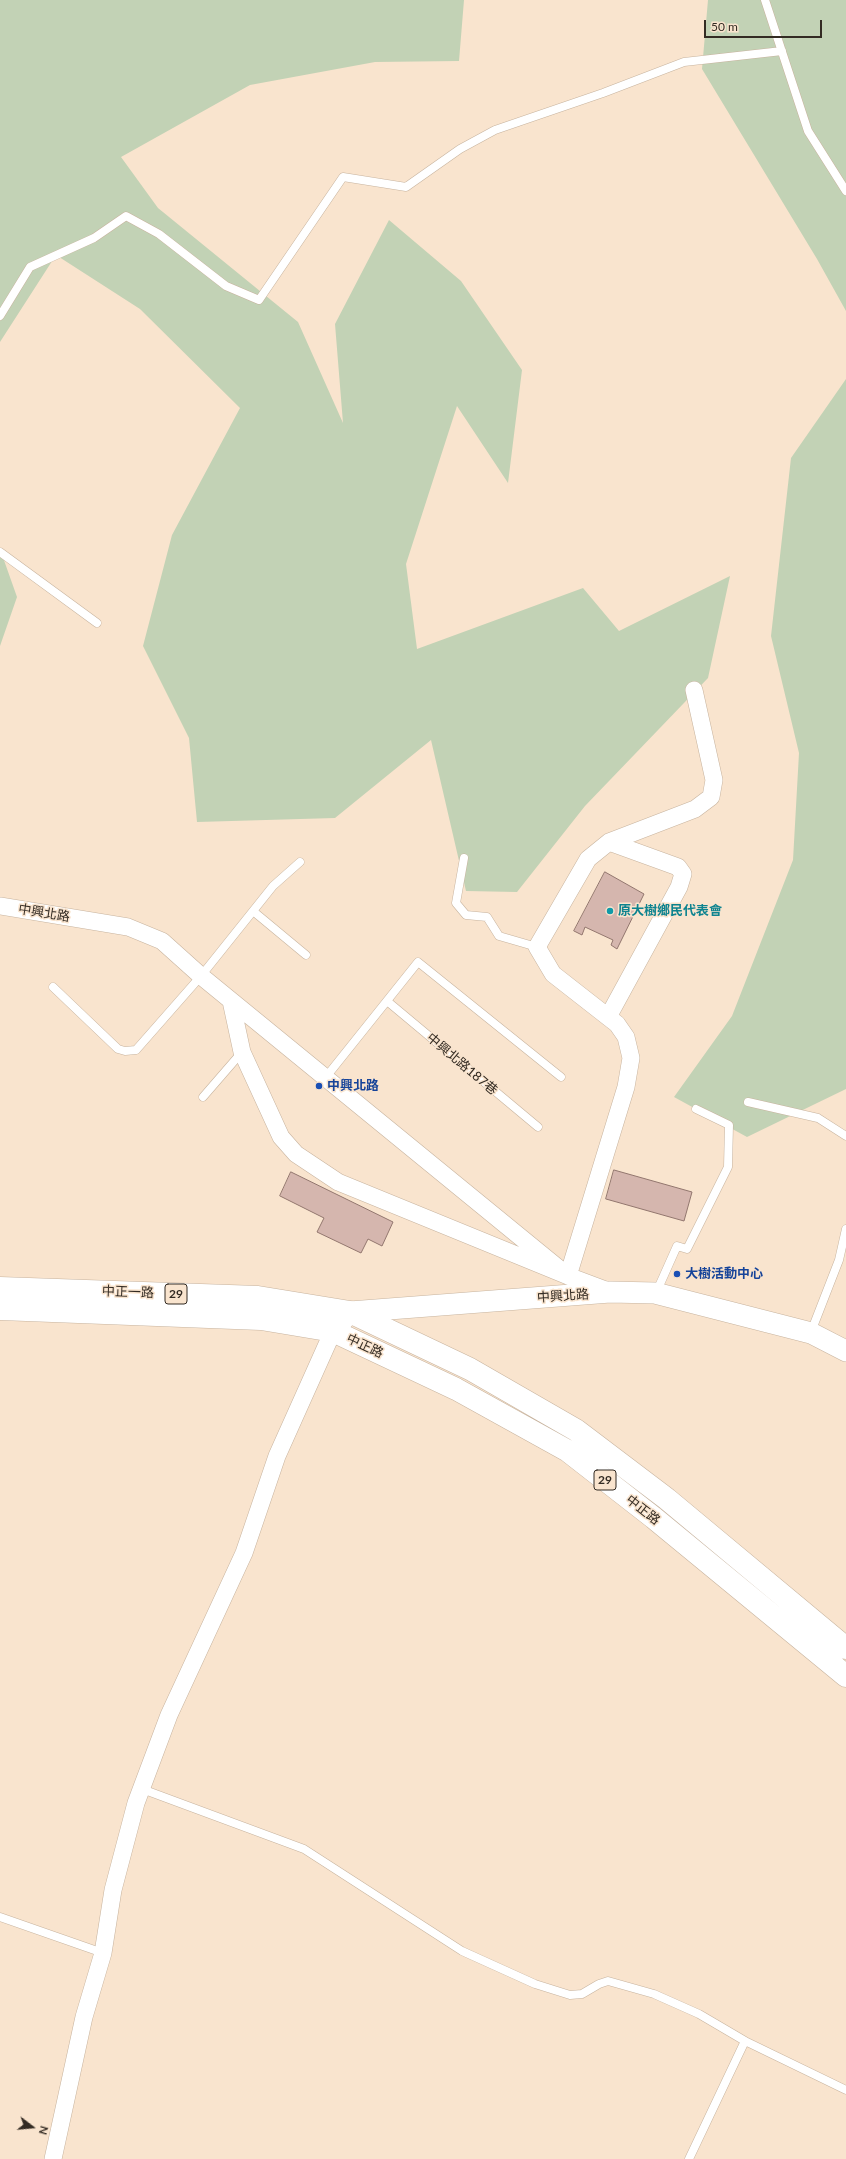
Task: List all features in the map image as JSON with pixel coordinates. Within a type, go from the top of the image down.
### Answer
[{"type":"main road","name":"中正一路","points":[[0,1288],[258,1297],[350,1312]]},
{"type":"main road","name":"中正一路","points":[[0,1309],[261,1319],[333,1331]]},
{"type":"main road","name":"中正路","points":[[350,1312],[470,1369],[576,1430],[667,1499],[846,1648]]},
{"type":"main road","name":"中正路","points":[[333,1331],[456,1389],[568,1451],[654,1518],[846,1676]]},
{"type":"street","points":[[231,1000],[242,1052],[281,1138],[296,1154],[338,1182],[568,1276],[626,1087],[631,1058],[626,1037],[617,1024],[553,974],[537,947],[588,860],[609,842],[695,809],[710,796],[714,780],[694,690]]},
{"type":"street","points":[[608,1017],[680,887],[683,874],[678,866],[609,842]]},
{"type":"street","name":"中興北路","points":[[0,906],[128,927],[162,942],[201,976],[568,1276],[610,1292]]},
{"type":"street","name":"中興北路","points":[[350,1312],[610,1292],[655,1293],[811,1333],[846,1351]]},
{"type":"street","points":[[53,2159],[84,2017],[103,1953],[113,1890],[136,1803],[169,1715],[244,1553],[277,1456],[333,1331],[350,1312]]},
{"type":"lane","points":[[765,0],[808,131],[846,191]]},
{"type":"lane","points":[[0,316],[30,267],[94,238],[126,216],[159,234],[226,286],[259,300],[343,177],[406,187],[460,149],[495,130],[603,93],[684,62],[782,51]]},
{"type":"lane","points":[[0,552],[97,623]]},
{"type":"lane","points":[[464,858],[456,904],[466,915],[487,917],[499,936],[537,947]]},
{"type":"lane","points":[[53,987],[118,1049],[125,1051],[136,1050],[201,976],[273,886],[300,862]]},
{"type":"lane","points":[[253,911],[306,955]]},
{"type":"lane","points":[[326,1077],[418,962],[561,1077]]},
{"type":"lane","name":"中興北路187巷","points":[[387,1001],[538,1127]]},
{"type":"lane","points":[[203,1097],[242,1052]]},
{"type":"lane","points":[[748,1102],[818,1118],[846,1136]]},
{"type":"lane","points":[[655,1293],[677,1246],[687,1249],[728,1167],[729,1125],[696,1109]]},
{"type":"lane","points":[[811,1333],[839,1260],[846,1229]]},
{"type":"lane","points":[[142,1789],[304,1849],[462,1951],[535,1984],[570,1995],[582,1994],[599,1984],[608,1981],[654,1994],[699,2014],[745,2041],[846,2090]]},
{"type":"lane","points":[[0,1917],[103,1953]]},
{"type":"lane","points":[[689,2159],[745,2041]]},
{"type":"green space","points":[[0,0],[464,0],[459,61],[375,62],[250,85],[121,157],[158,208],[298,322],[343,423],[335,324],[389,220],[461,281],[522,370],[508,483],[457,406],[406,564],[417,649],[583,588],[619,631],[730,576],[708,678],[585,806],[517,892],[466,891],[431,740],[335,818],[197,822],[189,738],[143,646],[172,535],[240,408],[140,309],[56,255],[0,342]]},
{"type":"green space","points":[[708,0],[846,0],[846,311],[817,259],[702,69]]},
{"type":"green space","points":[[846,379],[846,1089],[747,1137],[674,1097],[732,1016],[793,860],[799,753],[771,636],[791,458]]},
{"type":"green space","points":[[0,549],[17,597],[0,646]]},
{"type":"building","name":"原大樹鄉民代表會","points":[[605,872],[644,894],[617,949],[611,945],[613,940],[585,927],[582,935],[574,931]]},
{"type":"building","points":[[614,1170],[692,1192],[684,1221],[606,1199]]},
{"type":"building","points":[[291,1172],[393,1222],[382,1246],[368,1239],[361,1253],[317,1232],[324,1218],[280,1196]]},
{"type":"place","name":"原大樹鄉民代表會","points":[[610,911]]},
{"type":"place","name":"中興北路","points":[[319,1086]]},
{"type":"place","name":"大樹活動中心","points":[[677,1274]]}]
